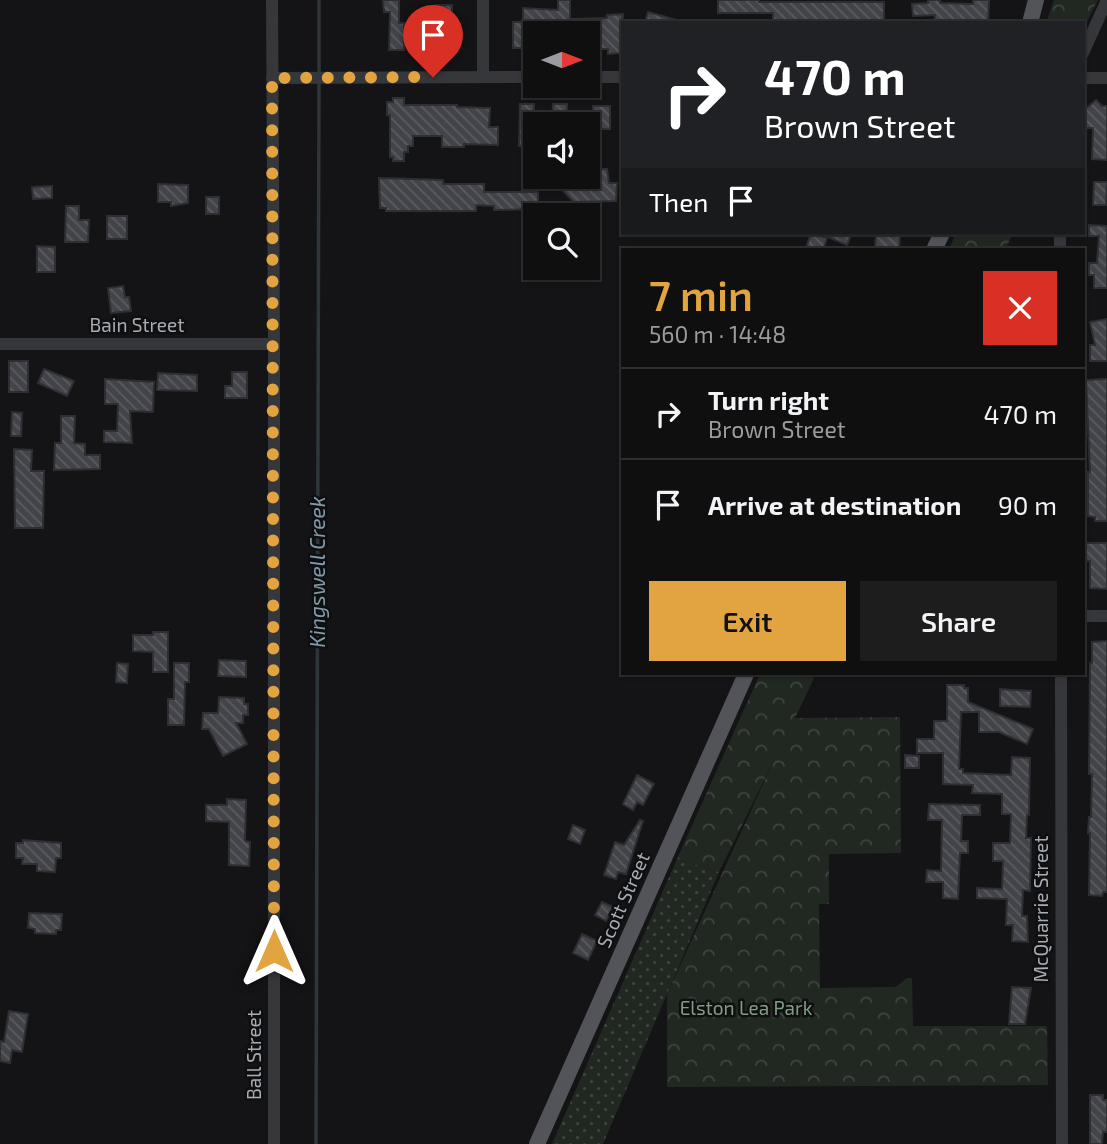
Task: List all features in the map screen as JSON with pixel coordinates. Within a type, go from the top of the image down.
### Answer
[{"type":"main road","points":[[1031,21],[1036,0]]},
{"type":"main road","name":"Scott Street","points":[[537,1144],[746,675]]},
{"type":"street","name":"Ball Street","points":[[272,0],[274,1144]]},
{"type":"street","points":[[483,0],[483,77]]},
{"type":"street","points":[[1085,49],[1107,0]]},
{"type":"street","points":[[272,78],[523,77]]},
{"type":"street","points":[[600,77],[621,77]]},
{"type":"street","points":[[1085,78],[1107,78]]},
{"type":"street","name":"Bain Street","points":[[0,344],[274,344]]},
{"type":"street","points":[[1085,616],[1107,616]]},
{"type":"street","name":"McQuarrie Street","points":[[1061,675],[1062,1144]]},
{"type":"green space","points":[[1054,0],[1098,0],[1085,25],[1085,21],[1047,21]]},
{"type":"green space","points":[[955,235],[1012,235],[1006,248],[950,248]]},
{"type":"green space","name":"Elston Lea Park","points":[[760,675],[816,675],[795,718],[900,717],[901,853],[829,854],[829,904],[819,904],[820,988],[896,987],[907,978],[912,978],[913,1026],[1047,1026],[1048,1085],[667,1087],[667,994],[775,758],[719,872],[677,859]]},
{"type":"green space","points":[[677,859],[719,872],[603,1144],[552,1144]]},
{"type":"building","points":[[383,0],[399,0],[399,23],[404,23],[404,50],[389,50],[390,12],[384,12]]},
{"type":"building","points":[[558,0],[570,0],[570,19],[607,18],[607,15],[623,14],[620,53],[608,54],[608,49],[600,49],[600,21],[523,21],[523,8],[558,10]]},
{"type":"building","points":[[718,0],[884,2],[884,21],[773,21],[773,13],[718,13]]},
{"type":"building","points":[[928,0],[940,0],[940,3],[973,4],[973,0],[989,0],[988,21],[934,21],[935,15],[913,16],[912,4],[928,3]]},
{"type":"building","points":[[435,5],[452,5],[452,50],[436,50]]},
{"type":"building","points":[[648,12],[677,20],[677,21],[646,21]]},
{"type":"building","points":[[513,22],[523,22],[523,48],[513,48]]},
{"type":"building","points":[[393,98],[404,98],[404,105],[490,108],[489,127],[498,127],[498,145],[464,144],[464,147],[442,147],[442,136],[413,136],[413,146],[408,146],[408,152],[404,152],[404,161],[393,161],[393,157],[390,157],[390,115],[387,115],[387,102],[393,102]]},
{"type":"building","points":[[1096,100],[1102,106],[1107,106],[1107,160],[1092,159],[1093,128],[1085,128],[1085,109]]},
{"type":"building","points":[[520,104],[534,104],[534,112],[523,112],[523,146],[519,146]]},
{"type":"building","points":[[553,104],[567,104],[567,112],[553,112]]},
{"type":"building","points":[[593,106],[610,106],[610,129],[600,129],[600,112],[586,111],[593,111]]},
{"type":"building","points":[[600,169],[607,169],[609,183],[617,183],[616,201],[574,202],[561,189],[600,189]]},
{"type":"building","points":[[379,178],[443,180],[443,184],[484,184],[484,192],[538,192],[538,203],[523,203],[523,209],[494,210],[494,206],[476,205],[476,211],[386,211],[386,208],[380,208]]},
{"type":"building","points":[[1094,182],[1107,182],[1106,205],[1093,205]]},
{"type":"building","points":[[158,184],[188,185],[188,203],[171,206],[171,202],[158,202]]},
{"type":"building","points":[[52,186],[52,198],[33,199],[32,187]]},
{"type":"building","points":[[206,197],[219,197],[219,214],[206,214]]},
{"type":"building","points":[[66,206],[79,206],[79,220],[89,220],[88,242],[65,242]]},
{"type":"building","points":[[107,216],[127,216],[127,239],[107,239]]},
{"type":"building","points":[[1089,225],[1107,226],[1107,288],[1094,288],[1094,275],[1089,275],[1089,263],[1097,263],[1099,236],[1089,236]]},
{"type":"building","points":[[810,235],[827,238],[824,248],[806,248]]},
{"type":"building","points":[[823,235],[851,235],[847,245]]},
{"type":"building","points":[[876,235],[900,235],[899,248],[875,248]]},
{"type":"building","points":[[37,246],[55,247],[55,272],[37,272]]},
{"type":"building","points":[[123,286],[125,297],[129,297],[131,311],[111,313],[108,288]]},
{"type":"building","points":[[1107,319],[1107,361],[1090,361],[1090,345],[1095,345],[1090,322]]},
{"type":"building","points":[[9,361],[28,361],[28,392],[9,392]]},
{"type":"building","points":[[44,369],[74,381],[67,396],[38,383]]},
{"type":"building","points":[[232,372],[247,372],[247,398],[225,398],[225,386],[232,386]]},
{"type":"building","points":[[158,373],[197,375],[197,391],[157,390]]},
{"type":"building","points":[[105,379],[154,382],[153,412],[130,411],[132,443],[104,442],[104,431],[117,431],[118,404],[105,404]]},
{"type":"building","points":[[1107,379],[1107,521],[1095,521],[1095,517],[1088,516],[1090,472],[1086,380]]},
{"type":"building","points":[[12,412],[22,413],[21,436],[11,436]]},
{"type":"building","points":[[61,416],[75,416],[74,443],[85,444],[85,455],[100,455],[100,469],[54,470],[55,443],[61,443]]},
{"type":"building","points":[[14,449],[32,450],[31,471],[44,471],[43,528],[15,528]]},
{"type":"building","points":[[1085,543],[1107,543],[1107,589],[1090,588],[1090,561],[1085,560]]},
{"type":"building","points":[[153,632],[168,632],[168,672],[153,672],[153,652],[133,651],[133,635],[153,635]]},
{"type":"building","points":[[1107,641],[1107,892],[1103,892],[1102,896],[1089,895],[1088,833],[1092,774],[1089,774],[1090,663],[1092,642]]},
{"type":"building","points":[[219,660],[246,661],[246,677],[218,676]]},
{"type":"building","points":[[117,663],[128,664],[127,683],[116,682]]},
{"type":"building","points":[[174,663],[189,663],[189,682],[185,682],[184,725],[168,725],[168,699],[174,699]]},
{"type":"building","points":[[947,685],[964,685],[964,688],[968,688],[968,702],[1033,729],[1027,744],[999,732],[979,732],[979,712],[961,712],[959,769],[963,769],[963,773],[1011,775],[1012,757],[1030,758],[1026,838],[1031,838],[1030,891],[1023,890],[1022,916],[1027,916],[1028,942],[1012,941],[1013,925],[1006,925],[1007,899],[977,898],[977,888],[1002,889],[1003,861],[993,861],[993,843],[1010,843],[1011,814],[1002,814],[1002,794],[972,793],[973,785],[943,784],[943,753],[917,753],[917,739],[934,739],[934,721],[947,721]]},
{"type":"building","points":[[1000,689],[1031,691],[1030,707],[1000,706]]},
{"type":"building","points":[[219,697],[244,698],[244,704],[248,704],[248,715],[243,715],[243,723],[236,723],[247,744],[223,756],[209,729],[202,729],[203,713],[218,713]]},
{"type":"building","points":[[905,755],[919,756],[919,768],[905,768]]},
{"type":"building","points":[[637,775],[654,784],[643,805],[637,802],[633,810],[623,804]]},
{"type":"building","points":[[227,799],[246,800],[245,841],[250,842],[249,866],[229,865],[229,822],[206,821],[206,805],[227,805]]},
{"type":"building","points":[[929,804],[980,805],[980,815],[962,815],[961,841],[968,841],[968,853],[960,853],[958,899],[943,898],[943,882],[926,882],[927,870],[941,871],[942,820],[928,820]]},
{"type":"building","points":[[640,820],[643,821],[626,874],[618,872],[616,879],[604,875],[615,842],[624,845]]},
{"type":"building","points":[[573,825],[585,830],[580,844],[568,839]]},
{"type":"building","points":[[23,840],[61,843],[61,858],[56,858],[55,872],[37,871],[37,864],[22,864],[23,858],[16,858],[16,843],[23,843]]},
{"type":"building","points":[[602,902],[613,907],[606,921],[595,915]]},
{"type":"building","points":[[29,913],[62,914],[61,930],[56,930],[56,934],[35,933],[35,929],[28,928]]},
{"type":"building","points":[[582,934],[597,941],[588,960],[573,953]]},
{"type":"building","points":[[1012,987],[1031,988],[1025,1024],[1009,1024]]},
{"type":"building","points":[[9,1011],[28,1014],[22,1052],[12,1050],[10,1063],[0,1061],[0,1041],[4,1042]]},
{"type":"building","points":[[1090,1095],[1103,1095],[1103,1100],[1107,1100],[1107,1132],[1103,1132],[1102,1144],[1090,1144]]},
{"type":"waterway","name":"Kingswell Creek","points":[[319,0],[319,74]]},
{"type":"waterway","name":"Kingswell Creek","points":[[316,1144],[319,82]]},
{"type":"route","points":[[274,951],[272,78],[433,77]]}]
